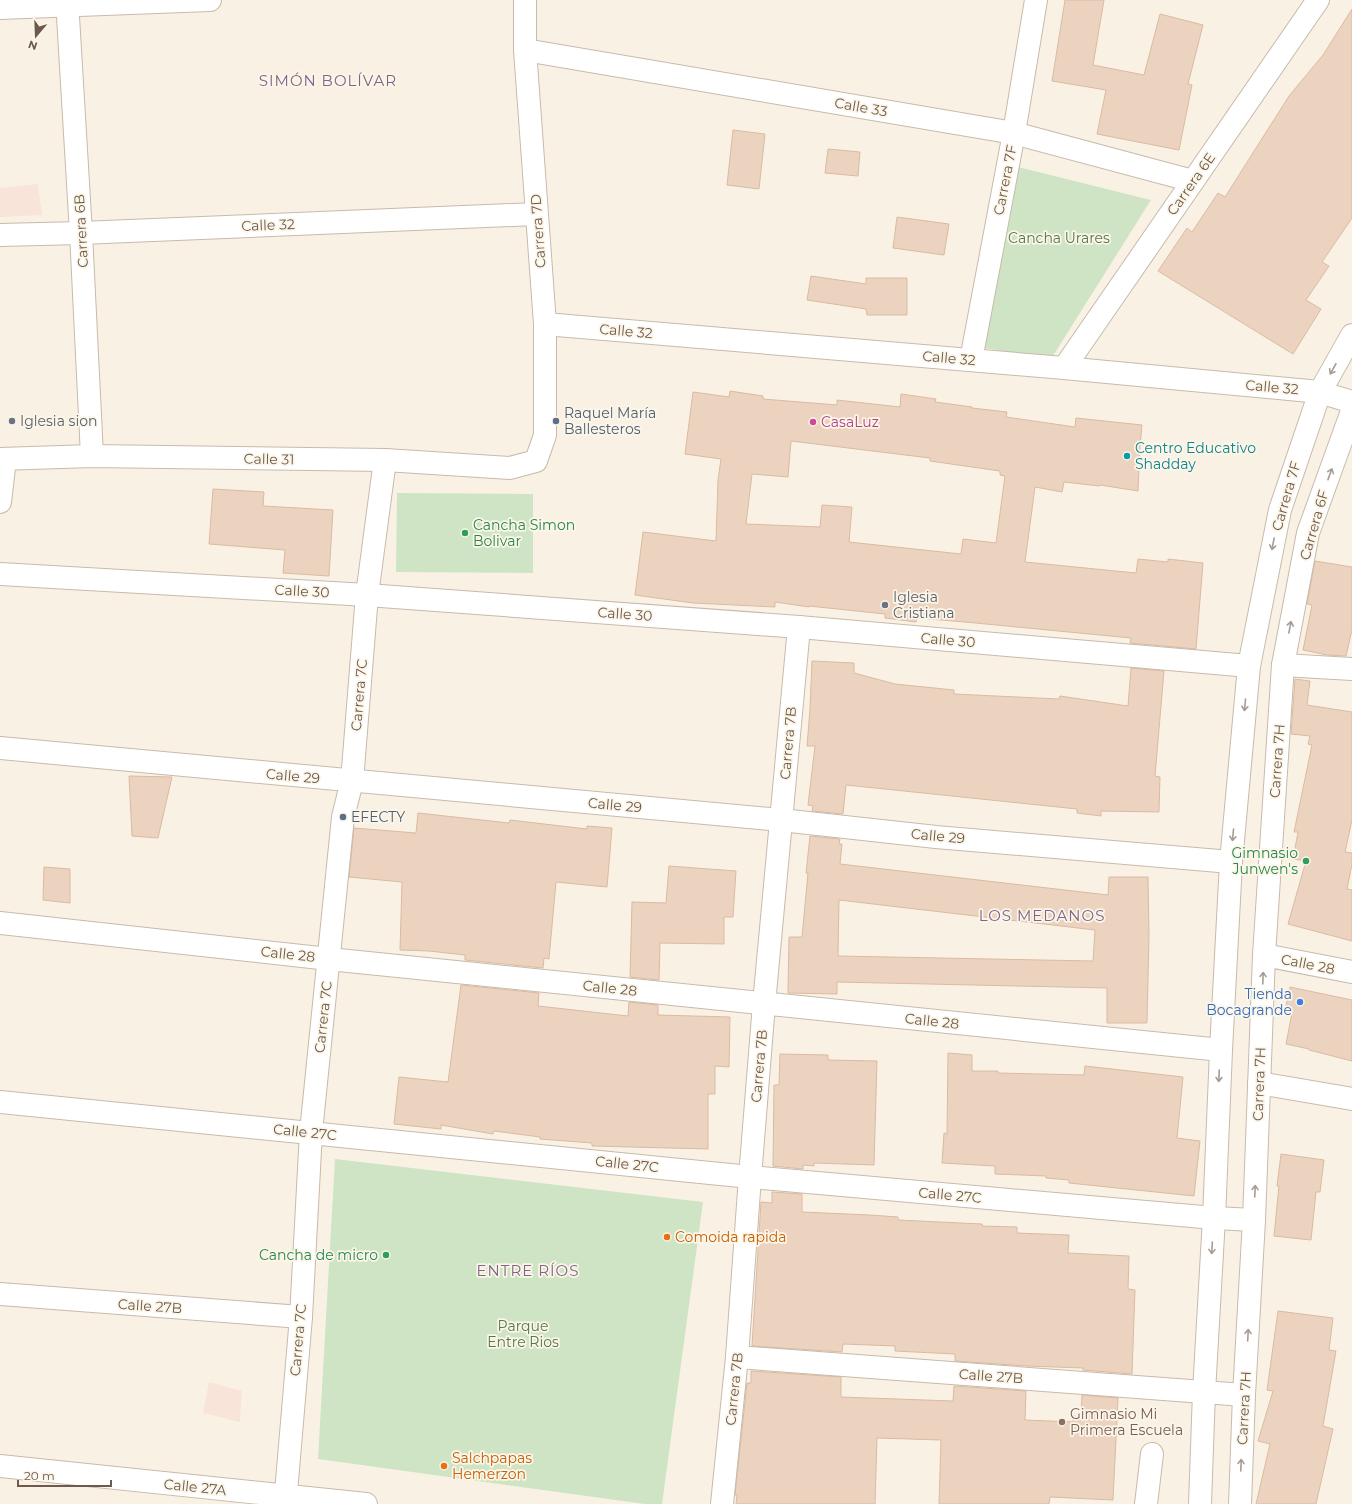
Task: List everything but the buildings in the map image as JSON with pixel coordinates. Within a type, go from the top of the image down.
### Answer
[{"type":"street","points":[[0,8],[67,3],[210,0]]},
{"type":"street","name":"Carrera 7D","points":[[525,0],[525,50],[545,324],[545,435],[536,461]]},
{"type":"street","name":"Carrera 7F","points":[[971,360],[1014,133],[1036,0]]},
{"type":"street","name":"Carrera 6E","points":[[1064,368],[1318,0]]},
{"type":"street","name":"Carrera 6B","points":[[67,3],[82,233],[92,456]]},
{"type":"street","name":"Calle 33","points":[[525,50],[1014,133],[1193,181]]},
{"type":"street","name":"Calle 32","points":[[0,235],[82,233],[536,214]]},
{"type":"street","name":"Calle 32","points":[[545,324],[1064,368],[1320,392],[1352,402]]},
{"type":"street","name":"Carrera 7F","points":[[1249,666],[1280,510],[1320,392],[1352,335]]},
{"type":"street","name":"Carrera 6F","points":[[1283,665],[1308,533],[1352,411]]},
{"type":"street","name":"Calle 31","points":[[2,459],[92,456],[385,460],[510,468],[536,461]]},
{"type":"street","points":[[0,502],[2,459]]},
{"type":"street","name":"Carrera 7C","points":[[285,1500],[300,1317],[311,1132],[343,817],[352,781],[367,595],[385,460]]},
{"type":"street","name":"Calle 30","points":[[0,574],[367,595],[799,627],[1249,666]]},
{"type":"street","name":"Carrera 7B","points":[[722,1504],[737,1357],[764,1004],[799,627]]},
{"type":"street","points":[[1283,665],[1352,669]]},
{"type":"street","name":"Carrera 7H","points":[[1240,1504],[1244,1395],[1254,1220],[1264,955],[1283,665]]},
{"type":"street","points":[[1200,1504],[1204,1392],[1214,1218],[1220,1050],[1231,862],[1249,666]]},
{"type":"street","name":"Calle 29","points":[[0,748],[781,820],[936,837],[1231,862]]},
{"type":"street","name":"Calle 28","points":[[0,923],[329,959],[1220,1050]]},
{"type":"street","name":"Calle 28","points":[[1264,955],[1352,972]]},
{"type":"street","points":[[1259,1083],[1352,1099]]},
{"type":"street","name":"Calle 27C","points":[[0,1102],[750,1177],[1214,1218],[1254,1220]]},
{"type":"street","name":"Calle 27B","points":[[0,1294],[300,1317]]},
{"type":"street","name":"Calle 27B","points":[[737,1357],[1244,1395]]},
{"type":"street","points":[[1146,1504],[1152,1454]]},
{"type":"street","name":"Calle 27A","points":[[0,1466],[285,1500],[366,1504]]},
{"type":"shaded area","points":[[38,184],[42,215],[0,217],[0,188]]},
{"type":"shaded area","points":[[209,1382],[242,1391],[240,1422],[203,1413]]},
{"type":"green space","name":"Cancha Urares","points":[[1014,166],[1151,200],[1051,359],[978,347]]},
{"type":"green space","name":"Cancha Simon Bolivar","points":[[397,493],[533,494],[533,573],[396,572]]},
{"type":"green space","name":"Parque Entre Rios","points":[[335,1159],[703,1202],[662,1504],[645,1504],[318,1459]]},
{"type":"place","name":"Iglesia sion","points":[[12,421]]},
{"type":"place","name":"Raquel María Ballesteros","points":[[556,421]]},
{"type":"place","name":"CasaLuz","points":[[813,422]]},
{"type":"place","name":"Centro Educativo Shadday","points":[[1127,456]]},
{"type":"place","name":"Cancha Simon Bolivar","points":[[465,533]]},
{"type":"place","name":"Iglesia Cristiana","points":[[885,605]]},
{"type":"place","name":"EFECTY","points":[[343,817]]},
{"type":"place","name":"Gimnasio Junwen's","points":[[1306,861]]},
{"type":"place","name":"Tienda Bocagrande","points":[[1300,1002]]},
{"type":"place","name":"Comoida rapida","points":[[667,1237]]},
{"type":"place","name":"Cancha de micro","points":[[386,1255]]},
{"type":"place","name":"Gimnasio Mi Primera Escuela","points":[[1062,1422]]},
{"type":"place","name":"Salchpapas Hemerzon","points":[[444,1466]]},
{"type":"district","name":"SIMÓN BOLÍVAR","points":[[328,81]]},
{"type":"district","name":"LOS MEDANOS","points":[[1042,916]]},
{"type":"district","name":"ENTRE RÍOS","points":[[528,1271]]}]
